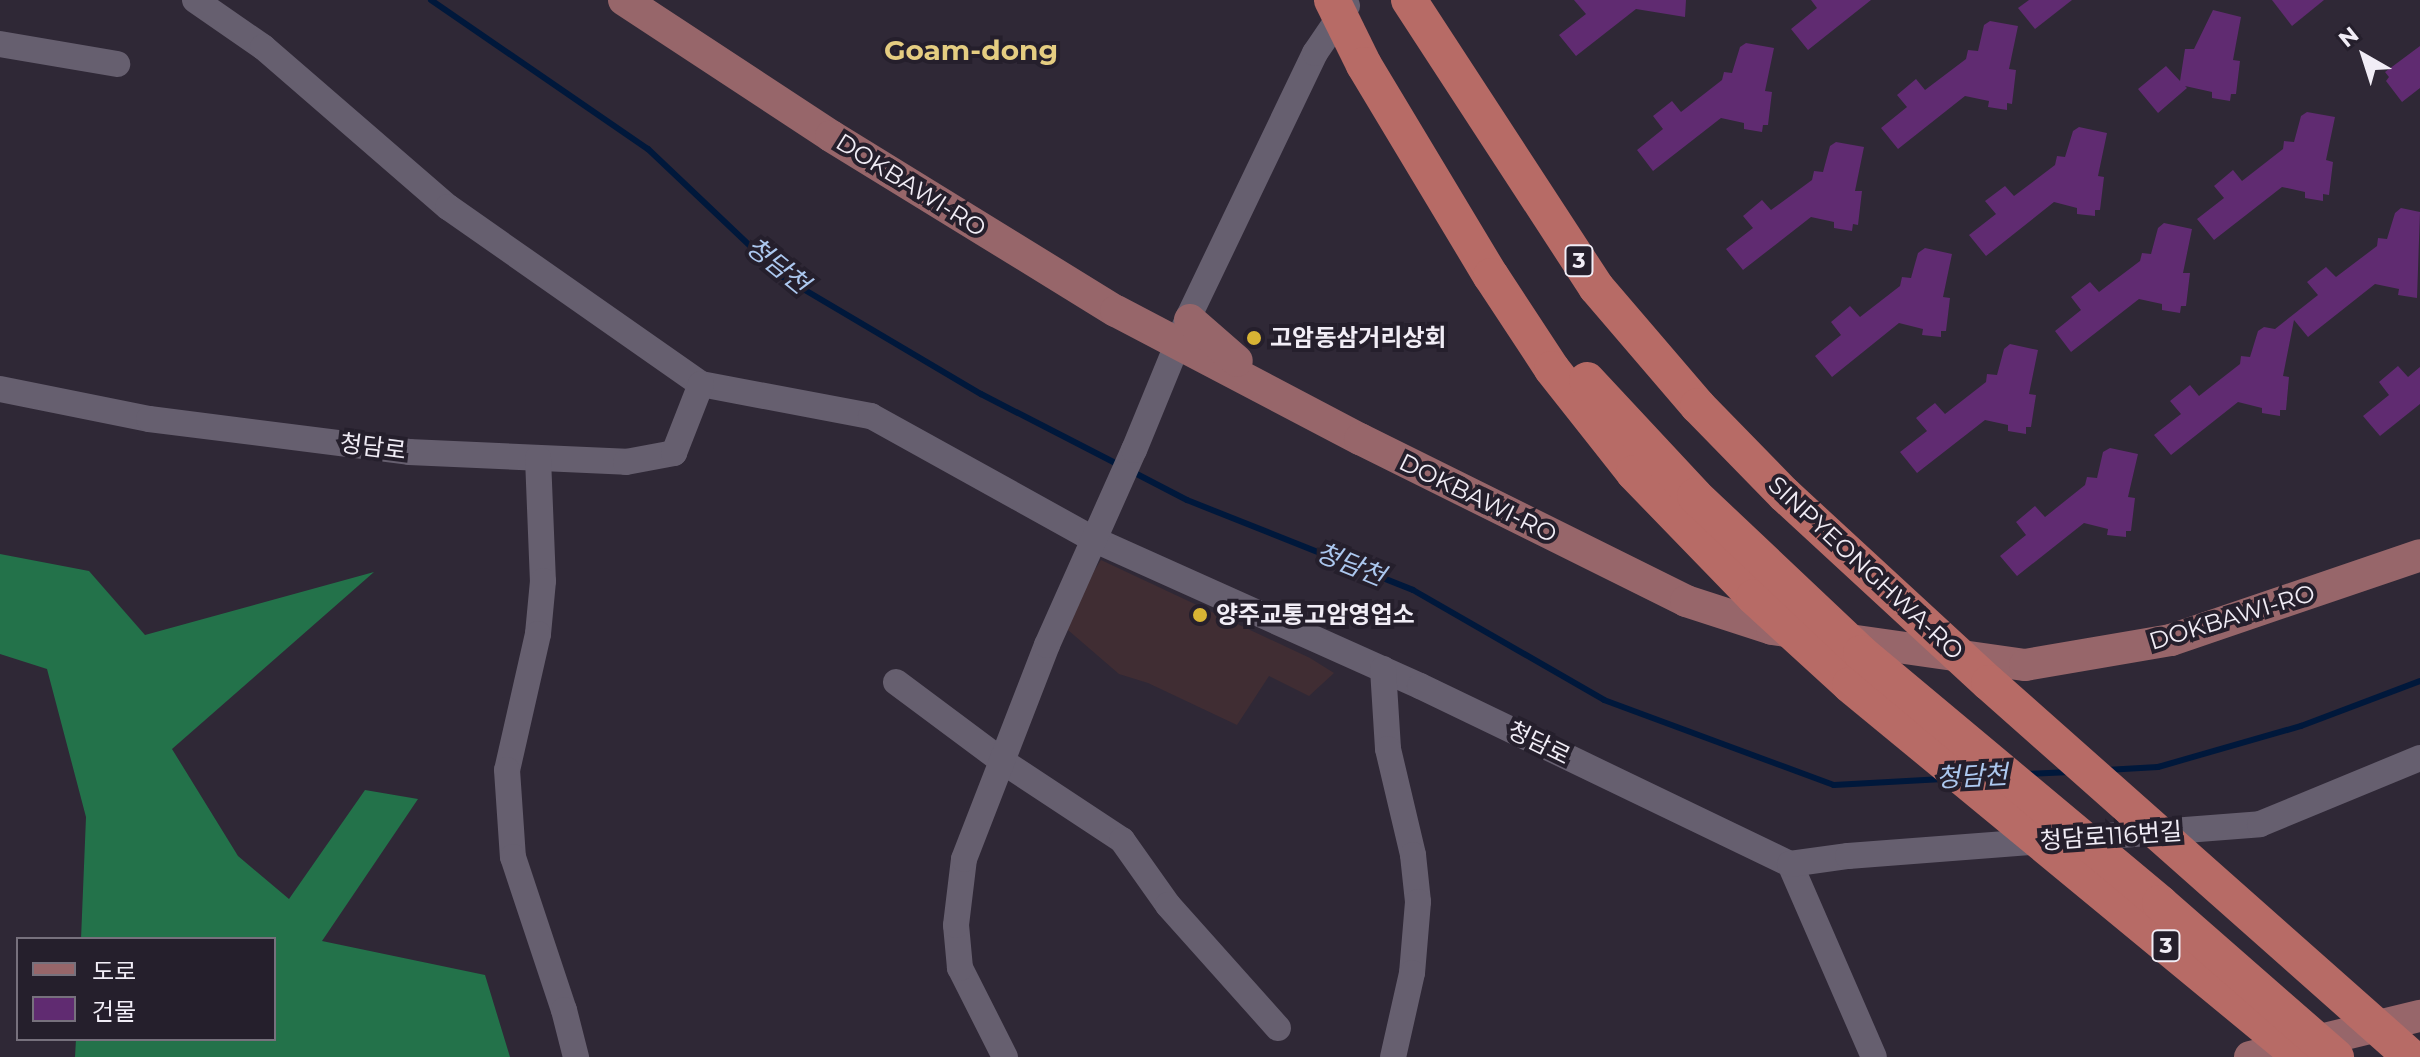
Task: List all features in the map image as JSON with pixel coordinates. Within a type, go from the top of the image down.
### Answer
[{"type":"highway","name":"3","points":[[1332,0],[1364,65],[1491,276],[1552,369],[1634,473],[1754,597],[1850,685],[2096,890],[2336,1057]]},
{"type":"highway","name":"SINPYEONGHWA-RO","points":[[1409,0],[1596,287],[1698,406],[1785,495],[1989,683],[2411,1057]]},
{"type":"highway","name":"3","points":[[1491,276],[1695,496],[1861,653],[2160,903],[2301,1057]]},
{"type":"main road","name":"DOKBAWI-RO","points":[[624,0],[831,136],[1116,311],[1185,326],[1273,392],[1686,601],[1772,629],[2025,665],[2171,640],[2420,555]]},
{"type":"main road","points":[[2250,1057],[2420,1016]]},
{"type":"street","name":"청담로","points":[[195,0],[263,47],[448,207],[701,384],[871,416],[1098,533],[1790,864]]},
{"type":"street","points":[[1005,1057],[960,968],[956,925],[964,859],[1047,645],[1185,326],[1315,53],[1352,0]]},
{"type":"street","points":[[0,44],[117,64]]},
{"type":"street","name":"청담로","points":[[0,389],[180,423],[409,452],[626,462],[674,453],[701,384]]},
{"type":"street","points":[[538,458],[543,581],[538,634],[507,770],[513,857],[564,1010],[576,1057]]},
{"type":"street","points":[[1383,669],[1388,749],[1413,855],[1418,902],[1412,973],[1393,1057]]},
{"type":"street","points":[[896,682],[1002,761],[1122,840],[1168,905],[1278,1028]]},
{"type":"street","name":"청담로116번길","points":[[1790,864],[1848,856],[2260,824],[2420,758]]},
{"type":"street","points":[[1790,864],[1874,1057]]},
{"type":"shaded area","points":[[1101,560],[1310,658],[1334,673],[1309,696],[1269,676],[1237,725],[1148,683],[1119,674],[1061,624]]},
{"type":"green space","points":[[0,554],[89,571],[145,635],[374,572],[172,749],[238,856],[289,899],[365,790],[418,799],[322,941],[485,975],[510,1057],[75,1057],[76,1041],[276,1041],[276,937],[81,937],[86,817],[47,669],[0,654]]},
{"type":"building","points":[[1574,0],[1686,0],[1685,17],[1636,9],[1576,56],[1559,35],[1586,14]]},
{"type":"building","points":[[1811,0],[1871,0],[1808,50],[1791,29],[1817,8]]},
{"type":"building","points":[[2029,0],[2072,0],[2035,29],[2018,8]]},
{"type":"building","points":[[2272,0],[2324,0],[2292,26]]},
{"type":"building","points":[[2213,10],[2241,17],[2233,60],[2240,61],[2236,94],[2231,94],[2230,101],[2212,98],[2212,92],[2185,86],[2187,88],[2158,113],[2138,89],[2166,66],[2180,81],[2185,49],[2194,49]]},
{"type":"building","points":[[1990,21],[2018,26],[2009,69],[2016,70],[2012,104],[2007,103],[2007,110],[1988,107],[1989,101],[1965,96],[1898,149],[1881,128],[1907,107],[1897,95],[1916,79],[1925,90],[1966,59],[1968,50],[1978,51],[1984,25]]},
{"type":"building","points":[[1746,43],[1774,48],[1765,91],[1772,92],[1768,125],[1763,125],[1762,132],[1744,129],[1744,123],[1721,118],[1653,171],[1637,150],[1663,129],[1653,116],[1672,101],[1681,112],[1722,80],[1724,72],[1732,73],[1740,47]]},
{"type":"building","points":[[2420,46],[2420,88],[2402,102],[2386,81],[2389,77],[2385,72]]},
{"type":"building","points":[[2307,112],[2335,117],[2326,160],[2333,162],[2329,195],[2323,194],[2323,201],[2305,198],[2305,192],[2282,187],[2214,240],[2197,219],[2224,198],[2214,186],[2233,170],[2242,181],[2283,149],[2284,141],[2294,142],[2301,116]]},
{"type":"building","points":[[2079,127],[2107,133],[2098,176],[2104,177],[2100,210],[2095,210],[2095,216],[2077,214],[2077,208],[2054,202],[1986,256],[1969,235],[1996,214],[1985,201],[2005,186],[2014,196],[2055,165],[2057,156],[2065,157],[2073,131]]},
{"type":"building","points":[[1836,142],[1864,147],[1855,191],[1862,191],[1858,225],[1853,224],[1852,231],[1834,228],[1834,222],[1811,217],[1743,270],[1726,249],[1753,228],[1743,216],[1762,200],[1771,210],[1812,180],[1814,171],[1823,172],[1830,146]]},
{"type":"building","points":[[2401,208],[2420,212],[2417,298],[2398,295],[2399,289],[2375,284],[2308,337],[2294,320],[2283,376],[2289,377],[2286,410],[2280,410],[2280,416],[2262,413],[2262,408],[2238,402],[2171,455],[2154,435],[2181,414],[2170,401],[2190,385],[2199,396],[2240,364],[2241,356],[2250,357],[2258,331],[2264,327],[2275,329],[2318,295],[2307,282],[2326,267],[2336,277],[2377,246],[2378,238],[2387,239],[2395,213]]},
{"type":"building","points":[[2164,223],[2192,229],[2183,273],[2190,273],[2186,306],[2181,306],[2180,313],[2162,310],[2162,304],[2139,299],[2071,352],[2055,331],[2081,310],[2071,297],[2090,282],[2099,292],[2140,261],[2142,253],[2151,254],[2158,228]]},
{"type":"building","points":[[1925,248],[1952,254],[1943,297],[1950,298],[1946,331],[1941,331],[1941,337],[1922,335],[1923,329],[1899,323],[1832,377],[1815,356],[1841,335],[1831,322],[1850,306],[1860,317],[1900,286],[1902,277],[1911,278],[1918,253]]},
{"type":"building","points":[[2010,344],[2038,350],[2029,394],[2036,395],[2031,427],[2026,427],[2026,434],[2008,431],[2008,425],[1985,420],[1917,473],[1900,452],[1927,431],[1916,418],[1935,403],[1945,414],[1986,382],[1987,374],[1997,375],[2004,349]]},
{"type":"building","points":[[2398,366],[2408,377],[2420,367],[2420,404],[2380,436],[2363,416],[2389,395],[2379,382]]},
{"type":"building","points":[[2110,448],[2138,454],[2128,497],[2135,498],[2131,531],[2126,531],[2126,537],[2107,535],[2108,529],[2084,523],[2017,576],[2000,556],[2026,535],[2016,522],[2035,506],[2045,517],[2085,485],[2087,477],[2097,478],[2103,452]]},
{"type":"waterway","name":"청담천","points":[[431,0],[648,149],[783,277],[981,394],[1121,466]]},
{"type":"waterway","name":"청담천","points":[[1131,471],[1187,500],[1413,590],[1604,700],[1834,785],[1943,779]]},
{"type":"waterway","name":"청담천","points":[[2106,770],[2158,767],[2301,726],[2420,681]]},
{"type":"waterway","name":"청담천","points":[[2026,774],[2071,772]]},
{"type":"place","name":"고암동삼거리상회","points":[[1254,338]]},
{"type":"place","name":"양주교통고암영업소","points":[[1200,615]]},
{"type":"district","name":"Goam-dong","points":[[971,50]]}]
